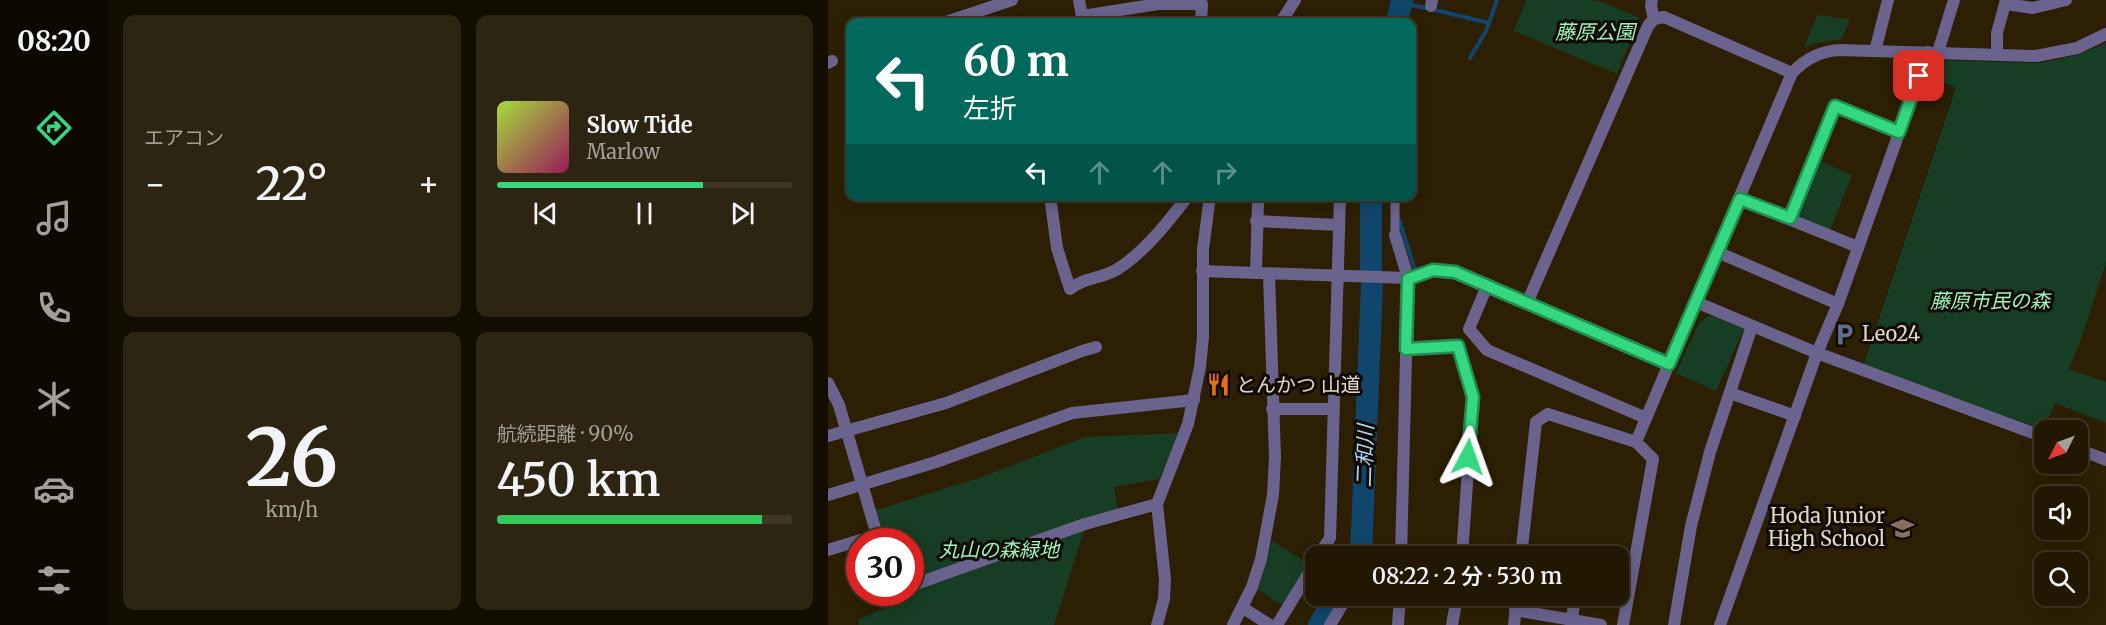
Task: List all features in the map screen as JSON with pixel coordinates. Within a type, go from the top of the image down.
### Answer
[{"type":"street","points":[[958,18],[1012,0]]},
{"type":"street","points":[[1079,0],[1082,18]]},
{"type":"street","points":[[1284,18],[1295,0]]},
{"type":"street","points":[[1652,0],[1654,19]]},
{"type":"street","points":[[1875,51],[1888,0]]},
{"type":"street","points":[[1720,625],[1899,132],[1954,0]]},
{"type":"street","points":[[1997,54],[1997,33],[2005,2],[2033,8],[2066,0]]},
{"type":"street","points":[[1087,18],[1158,4],[1202,4],[1201,18]]},
{"type":"street","points":[[1527,303],[1648,26],[1654,19],[1664,16],[1792,73]]},
{"type":"street","points":[[1636,442],[1792,73],[1809,59],[1821,53],[1840,50],[2036,56],[2077,48],[2106,34]]},
{"type":"street","points":[[1790,218],[1835,106],[1899,132]]},
{"type":"street","points":[[1740,199],[1858,247]]},
{"type":"street","points":[[1051,201],[1057,248],[1070,289],[1080,282],[1119,268],[1137,254],[1184,201]]},
{"type":"street","points":[[1157,625],[1164,599],[1165,579],[1157,521],[1157,504],[1188,424],[1194,400],[1203,344],[1202,271],[1209,201]]},
{"type":"street","points":[[1256,273],[1258,201]]},
{"type":"street","points":[[1325,546],[1330,538],[1340,201]]},
{"type":"street","points":[[1395,201],[1395,235],[1408,279],[1401,546]]},
{"type":"street","points":[[1256,220],[1339,225]]},
{"type":"street","points":[[1717,252],[1838,304]]},
{"type":"street","points":[[1202,271],[1408,279],[1433,270],[1455,272],[1669,364]]},
{"type":"street","points":[[1233,625],[1243,608],[1261,559],[1273,495],[1275,458],[1269,274]]},
{"type":"street","points":[[1487,286],[1469,329],[1487,350],[1646,418]]},
{"type":"street","points":[[1696,302],[1817,353],[2034,433]]},
{"type":"street","points":[[1674,625],[1691,526],[1710,452],[1752,326]]},
{"type":"street","points":[[1406,349],[1458,346],[1473,397],[1463,546]]},
{"type":"street","points":[[828,436],[946,403],[1096,347]]},
{"type":"street","points":[[828,383],[839,405],[875,528]]},
{"type":"street","points":[[1730,393],[1795,416]]},
{"type":"street","points":[[828,495],[936,462],[1072,413],[1194,400]]},
{"type":"street","points":[[1272,408],[1332,409]]},
{"type":"street","points":[[1522,546],[1536,422],[1548,414],[1636,442],[1653,459],[1623,625]]},
{"type":"street","points":[[2088,453],[2106,459]]},
{"type":"street","points":[[924,581],[1085,524],[1157,504]]},
{"type":"street","points":[[828,550],[846,546]]},
{"type":"street","points":[[1276,625],[1305,579]]},
{"type":"street","points":[[1330,625],[1342,606]]},
{"type":"street","points":[[1398,625],[1399,606]]},
{"type":"street","points":[[1452,625],[1456,606]]},
{"type":"street","points":[[1514,625],[1516,606]]},
{"type":"street","points":[[1572,620],[1574,606]]},
{"type":"street","points":[[1243,608],[1270,625]]},
{"type":"street","points":[[1515,610],[1602,625]]},
{"type":"green space","name":"藤原公園","points":[[1526,0],[1592,0],[1603,2],[1640,18],[1617,74],[1514,31]]},
{"type":"green space","points":[[1817,15],[1850,19],[1842,39],[1816,43],[1804,48]]},
{"type":"green space","name":"藤原市民の森","points":[[2106,43],[2106,262],[2069,369],[2106,382],[2106,423],[2055,403],[2048,420],[2034,420],[2034,427],[1863,367],[1956,88],[1925,74],[1927,66],[1933,60],[2037,63],[2089,50]]},
{"type":"green space","points":[[1818,160],[1852,175],[1830,230],[1798,217],[1797,211]]},
{"type":"green space","points":[[1710,315],[1744,329],[1716,391],[1676,373],[1699,323]]},
{"type":"green space","name":"丸山の森緑地","points":[[1179,433],[1159,479],[1114,487],[1118,510],[1088,518],[1054,625],[859,625],[858,620],[888,606],[924,606],[924,588],[928,586],[924,574],[924,528],[879,528],[873,511],[982,477],[1085,437]]},
{"type":"green space","points":[[1272,541],[1305,561],[1305,572],[1284,606],[1258,590]]},
{"type":"waterway","name":"二和川","points":[[1398,18],[1402,0]]},
{"type":"waterway","points":[[1435,10],[1489,23],[1497,0]]},
{"type":"waterway","points":[[1401,3],[1426,8]]},
{"type":"waterway","points":[[1470,58],[1489,23]]},
{"type":"waterway","name":"二和川","points":[[1371,201],[1371,268]]},
{"type":"waterway","points":[[1399,219],[1414,267]]},
{"type":"waterway","name":"二和川","points":[[1361,546],[1372,284]]},
{"type":"waterway","name":"二和川","points":[[1319,625],[1331,606]]},
{"type":"place","name":"Leo24","points":[[1844,334]]},
{"type":"place","name":"とんかつ 山道","points":[[1218,385]]},
{"type":"place","name":"Hoda Junior High School","points":[[1903,528]]},
{"type":"route","points":[[1468,457],[1473,397],[1458,346],[1406,349],[1408,279],[1433,270],[1455,272],[1669,364],[1740,199],[1790,218],[1835,106],[1899,132],[1919,76]]}]
